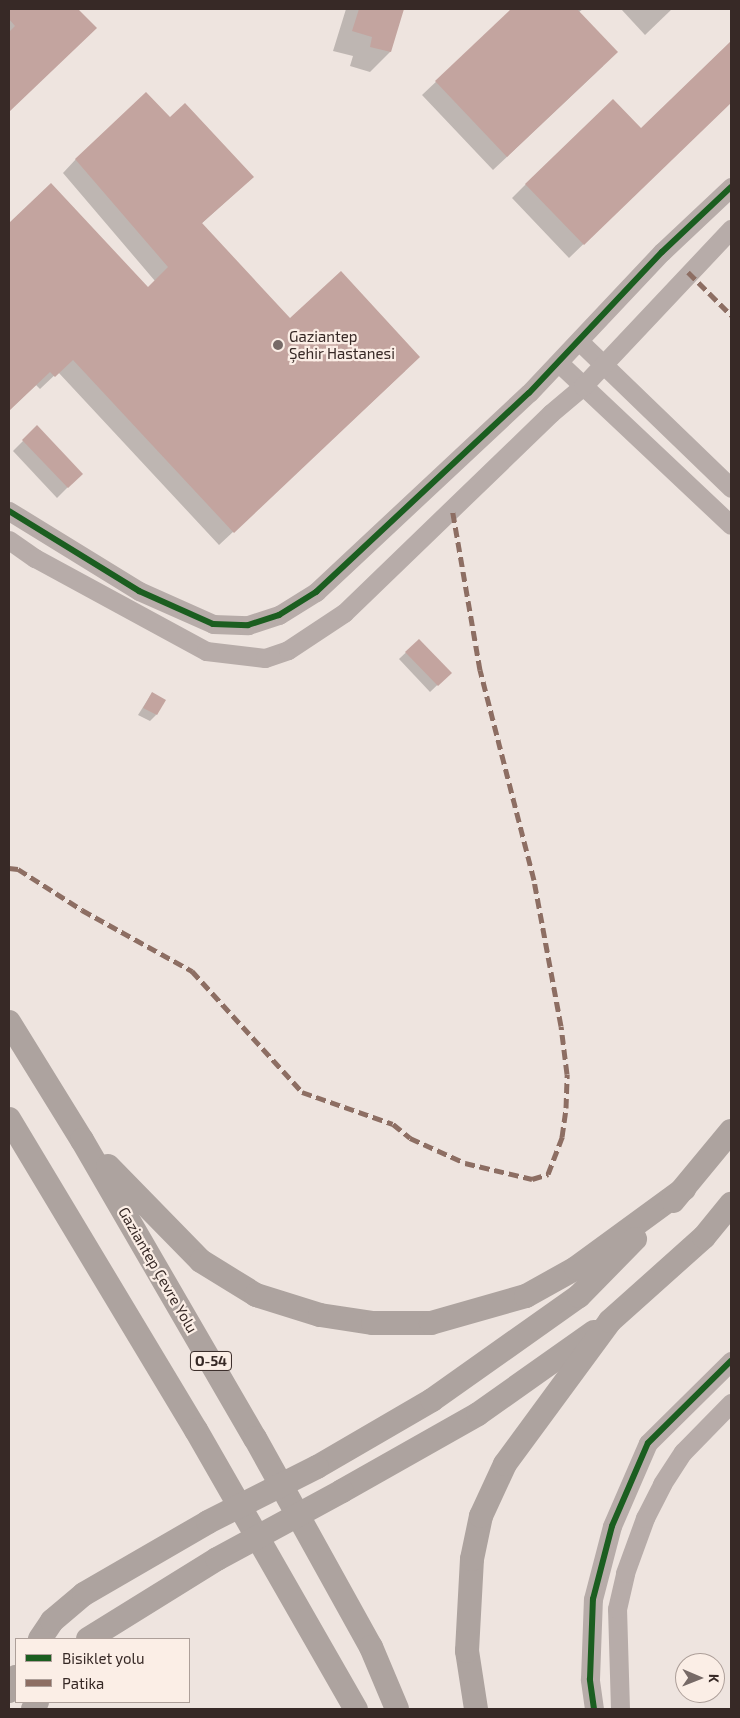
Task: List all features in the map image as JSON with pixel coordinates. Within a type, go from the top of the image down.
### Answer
[{"type":"highway","name":"Gaziantep Çevre Yolu","points":[[9,1022],[82,1140],[260,1447],[370,1647],[397,1709]]},
{"type":"highway","points":[[9,1119],[196,1430],[345,1685],[356,1709]]},
{"type":"highway","points":[[41,1638],[52,1621],[84,1594],[208,1522],[316,1467],[432,1400],[579,1296],[684,1190],[731,1131]]},
{"type":"highway","points":[[82,1140],[201,1261],[256,1295],[320,1316],[373,1323],[431,1322],[526,1296],[576,1268],[684,1190]]},
{"type":"highway","points":[[90,1638],[218,1559],[478,1414],[610,1321],[704,1237],[731,1204]]},
{"type":"highway","points":[[476,1709],[467,1642],[469,1586],[481,1516],[505,1464],[610,1321]]},
{"type":"highway","points":[[9,1691],[15,1679]]},
{"type":"highway","points":[[345,1685],[351,1709]]},
{"type":"street","points":[[9,510],[139,591],[214,624],[248,625],[279,616],[316,592],[559,363],[662,252],[731,186]]},
{"type":"street","points":[[9,540],[34,558],[206,651],[265,658],[288,650],[344,613],[551,413],[583,386],[731,229]]},
{"type":"street","points":[[580,342],[604,363],[731,488]]},
{"type":"street","points":[[559,363],[731,525]]},
{"type":"street","points":[[594,1709],[590,1679],[593,1599],[612,1526],[648,1443],[731,1361]]},
{"type":"street","points":[[620,1709],[617,1609],[625,1573],[645,1518],[662,1484],[683,1452],[731,1403]]},
{"type":"building","points":[[9,9],[78,9],[97,28],[9,112],[9,32],[15,26],[9,19]]},
{"type":"building","points":[[359,9],[404,9],[391,52],[370,47],[372,37],[352,31]]},
{"type":"building","points":[[511,9],[577,9],[618,52],[507,157],[435,81]]},
{"type":"building","points":[[731,41],[731,103],[584,245],[525,184],[613,99],[641,128]]},
{"type":"building","points":[[146,92],[170,117],[185,103],[254,177],[202,223],[290,318],[341,271],[420,357],[234,533],[73,360],[55,377],[50,372],[9,411],[9,223],[51,183],[148,287],[168,267],[75,159]]},
{"type":"building","points":[[37,425],[83,474],[68,488],[22,440]]},
{"type":"building","points":[[419,639],[452,673],[438,686],[405,652]]},
{"type":"building","points":[[152,692],[166,700],[157,715],[143,708]]},
{"type":"marked path","points":[[688,272],[731,315]]},
{"type":"marked path","points":[[9,868],[18,869],[82,910],[192,971],[302,1092],[393,1124],[410,1138],[465,1163],[532,1179],[548,1174],[562,1137],[566,1108],[567,1074],[561,1026],[534,880],[480,670],[452,508]]},
{"type":"cycle path","points":[[9,511],[139,591],[213,624],[248,625],[279,615],[316,592],[529,393],[662,252],[731,187]]},
{"type":"cycle path","points":[[594,1709],[590,1679],[593,1599],[612,1526],[648,1443],[731,1361]]},
{"type":"place","name":"Gaziantep Şehir Hastanesi","points":[[278,345]]}]
